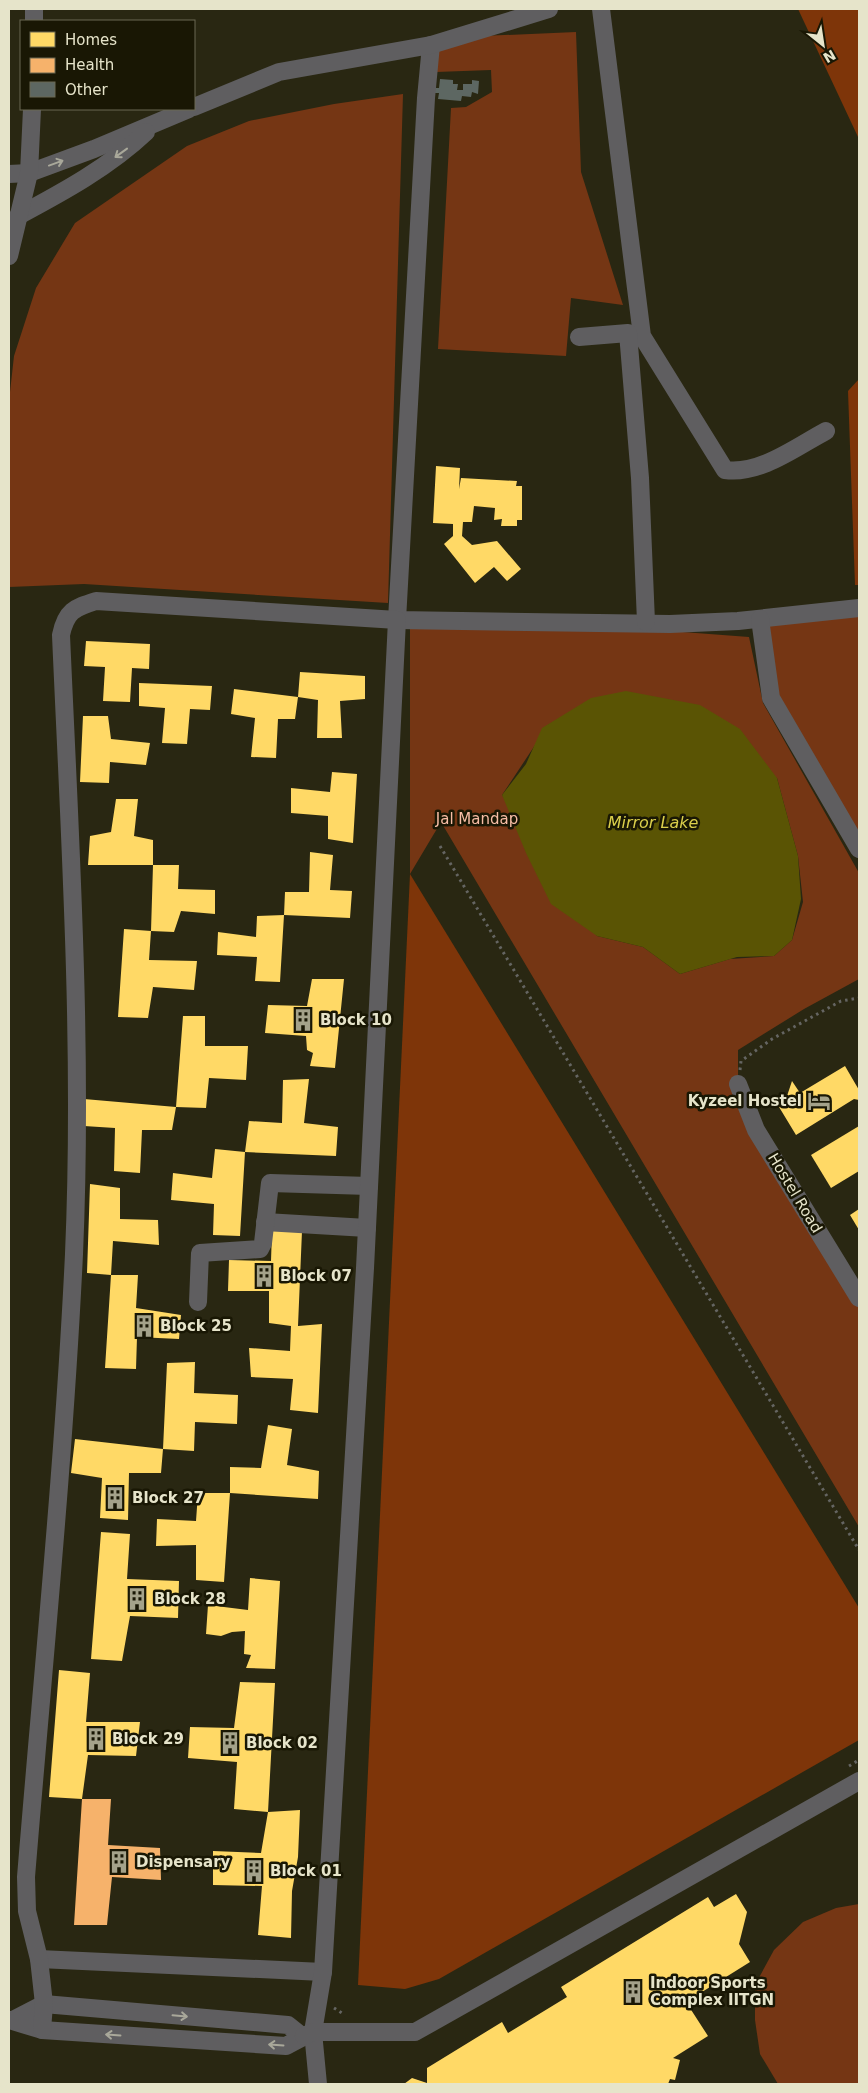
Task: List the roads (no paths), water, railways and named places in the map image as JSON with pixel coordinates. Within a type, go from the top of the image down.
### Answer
[{"type":"street","points":[[195,107],[279,72],[431,45],[549,9]]},
{"type":"street","points":[[601,9],[642,336],[725,470],[739,472],[763,464],[826,431]]},
{"type":"street","points":[[318,2084],[308,2034],[323,1972],[367,1228],[396,620],[426,98],[431,45]]},
{"type":"street","points":[[9,256],[29,173],[32,110]]},
{"type":"street","points":[[9,174],[29,173],[94,149],[186,110]]},
{"type":"street","points":[[18,216],[68,190],[135,143],[158,121]]},
{"type":"street","points":[[579,337],[628,333],[640,478],[646,622]]},
{"type":"street","points":[[42,2030],[44,2004],[39,1959],[27,1911],[26,1877],[54,1559],[74,1252],[76,1033],[62,635],[64,620],[75,608],[96,601],[396,620],[679,623],[760,619],[859,608]]},
{"type":"street","points":[[760,619],[771,698],[859,849]]},
{"type":"street","name":"Hostel Road","points":[[738,1084],[756,1130],[859,1298]]},
{"type":"street","points":[[198,1302],[200,1252],[260,1249],[270,1183],[369,1186]]},
{"type":"street","points":[[265,1222],[367,1228]]},
{"type":"street","points":[[11,2020],[44,2004],[288,2025],[308,2034],[415,2032],[859,1781]]},
{"type":"street","points":[[39,1959],[323,1972]]},
{"type":"street","points":[[11,2020],[42,2030],[286,2046],[308,2034]]},
{"type":"water","name":"Mirror Lake","points":[[626,691],[700,705],[740,729],[777,778],[798,856],[801,899],[792,940],[774,956],[737,957],[680,974],[643,947],[597,936],[551,904],[526,853],[502,795],[526,764],[542,728],[591,698]]},
{"type":"place","name":"Block 10","points":[[303,1020]]},
{"type":"place","name":"Kyzeel Hostel","points":[[819,1101]]},
{"type":"place","name":"Block 07","points":[[264,1276]]},
{"type":"place","name":"Block 25","points":[[144,1326]]},
{"type":"place","name":"Block 27","points":[[115,1498]]},
{"type":"place","name":"Block 28","points":[[137,1599]]},
{"type":"place","name":"Block 29","points":[[96,1739]]},
{"type":"place","name":"Block 02","points":[[230,1743]]},
{"type":"place","name":"Dispensary","points":[[119,1862]]},
{"type":"place","name":"Block 01","points":[[254,1871]]},
{"type":"place","name":"Indoor Sports Complex IITGN","points":[[633,1992]]},
{"type":"park label","name":"Jal Mandap","points":[[477,819]]}]
